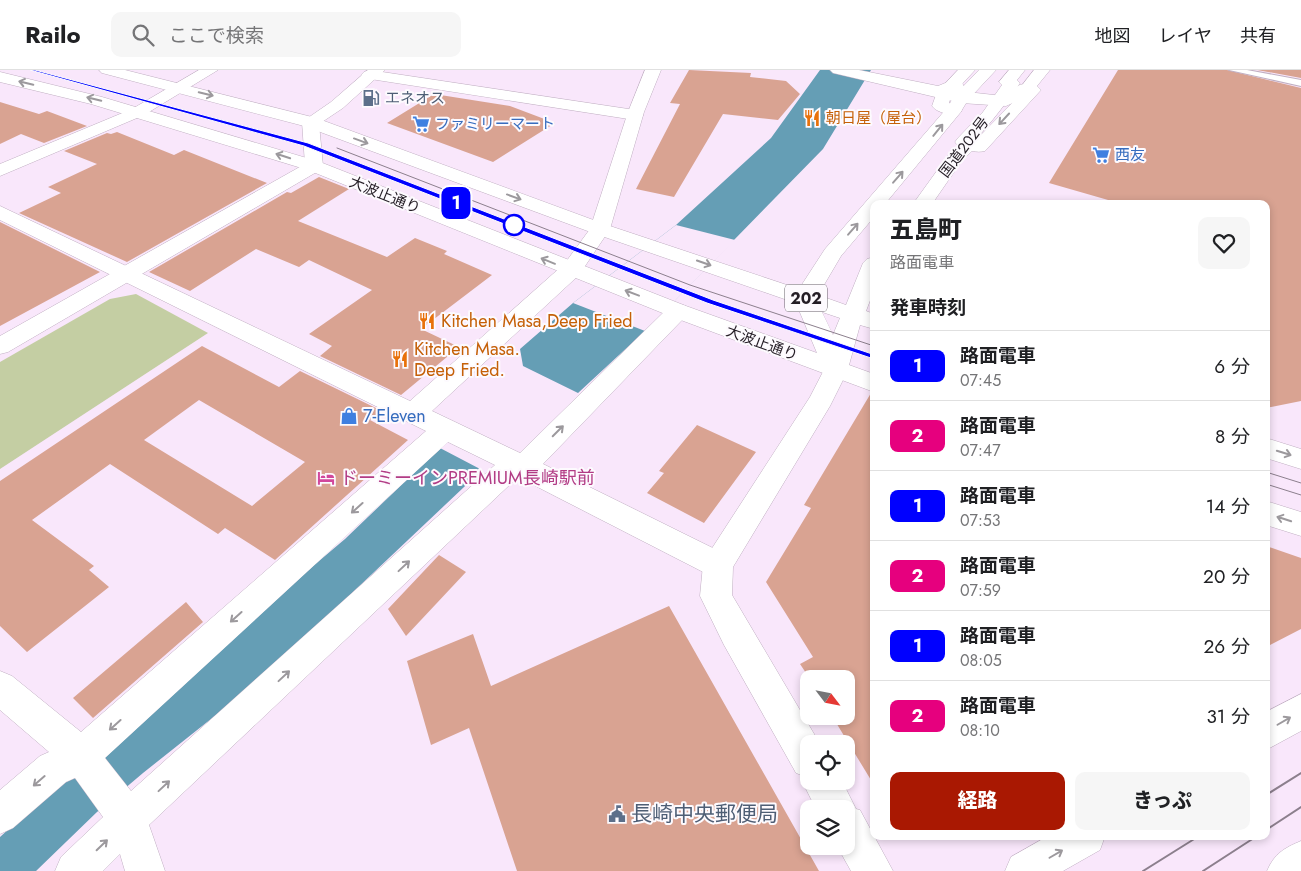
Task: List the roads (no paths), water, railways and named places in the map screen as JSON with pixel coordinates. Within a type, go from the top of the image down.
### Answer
[{"type":"main road","name":"202","points":[[107,70],[310,122],[600,229],[640,241],[870,321]]},
{"type":"main road","points":[[0,171],[138,112],[210,70]]},
{"type":"main road","points":[[412,414],[572,270],[600,229],[635,115],[653,70]]},
{"type":"main road","points":[[838,70],[953,97],[996,102],[1006,101],[1015,96],[1023,87],[1033,90],[978,147],[970,144]]},
{"type":"main road","points":[[953,97],[967,70]]},
{"type":"main road","name":"国道202号","points":[[877,200],[953,97],[988,70]]},
{"type":"main road","points":[[1028,88],[1042,70]]},
{"type":"main road","points":[[0,346],[314,166],[310,122],[337,106],[372,72],[635,115]]},
{"type":"main road","points":[[978,99],[991,94],[1002,81],[1012,76]]},
{"type":"main road","name":"国道202号","points":[[925,200],[955,158],[970,144],[964,142],[990,114],[996,102],[1012,84],[1012,76]]},
{"type":"main road","name":"大波止通り","points":[[0,77],[138,112],[314,166],[674,310],[870,382]]},
{"type":"main road","name":"国道202号","points":[[805,298],[832,253],[870,209]]},
{"type":"main road","points":[[0,212],[412,414],[520,464],[718,565]]},
{"type":"main road","name":"202","points":[[836,370],[852,315],[870,272]]},
{"type":"main road","name":"202","points":[[805,298],[836,370]]},
{"type":"main road","points":[[75,871],[128,819],[520,464],[674,310]]},
{"type":"main road","points":[[800,745],[735,634],[716,596],[718,565],[822,400],[836,370]]},
{"type":"main road","points":[[0,815],[53,769],[81,756],[446,429]]},
{"type":"main road","points":[[1270,449],[1301,459]]},
{"type":"main road","points":[[1270,515],[1301,524]]},
{"type":"main road","points":[[0,688],[81,756],[128,819],[145,871]]},
{"type":"main road","points":[[1270,730],[1301,711]]},
{"type":"main road","points":[[855,839],[874,871]]},
{"type":"main road","points":[[1026,871],[1079,840]]},
{"type":"main road","points":[[1287,871],[1301,861]]},
{"type":"lane","points":[[1234,70],[1301,81]]},
{"type":"lane","points":[[1254,70],[1301,81]]},
{"type":"water","points":[[820,70],[871,70],[823,149],[645,331],[578,393],[523,366],[520,349],[573,303],[676,225],[771,138]]},
{"type":"water","points":[[440,448],[482,470],[260,680],[97,812],[36,871],[0,871],[0,837],[106,741],[345,539]]},
{"type":"tram line","points":[[33,70],[306,145],[710,302],[870,355]]},
{"type":"tram line","name":"1","points":[[33,70],[238,124],[306,145],[710,302],[870,355]]},
{"type":"tram line","points":[[337,148],[690,285],[870,345]]},
{"type":"tram line","points":[[1270,473],[1301,483]]},
{"type":"tram line","points":[[1270,485],[1301,495]]},
{"type":"tram line","points":[[1270,792],[1301,773]]},
{"type":"tram line","points":[[1270,827],[1301,807]]},
{"type":"tram line","points":[[1143,871],[1193,840]]},
{"type":"tram line","points":[[1203,871],[1251,840]]},
{"type":"place","name":"エネオス","points":[[371,98]]},
{"type":"place","name":"朝日屋（屋台）","points":[[812,118]]},
{"type":"place","name":"ファミリーマート","points":[[421,124]]},
{"type":"place","name":"西友","points":[[1101,155]]},
{"type":"place","name":"Kitchen Masa,Deep Fried","points":[[427,321]]},
{"type":"place","name":"Kitchen Masa. Deep Fried.","points":[[400,359]]},
{"type":"place","name":"7-Eleven","points":[[349,416]]},
{"type":"place","name":"ドーミーインPREMIUM長崎駅前","points":[[326,478]]},
{"type":"place","name":"長崎中央郵便局","points":[[617,814]]}]
